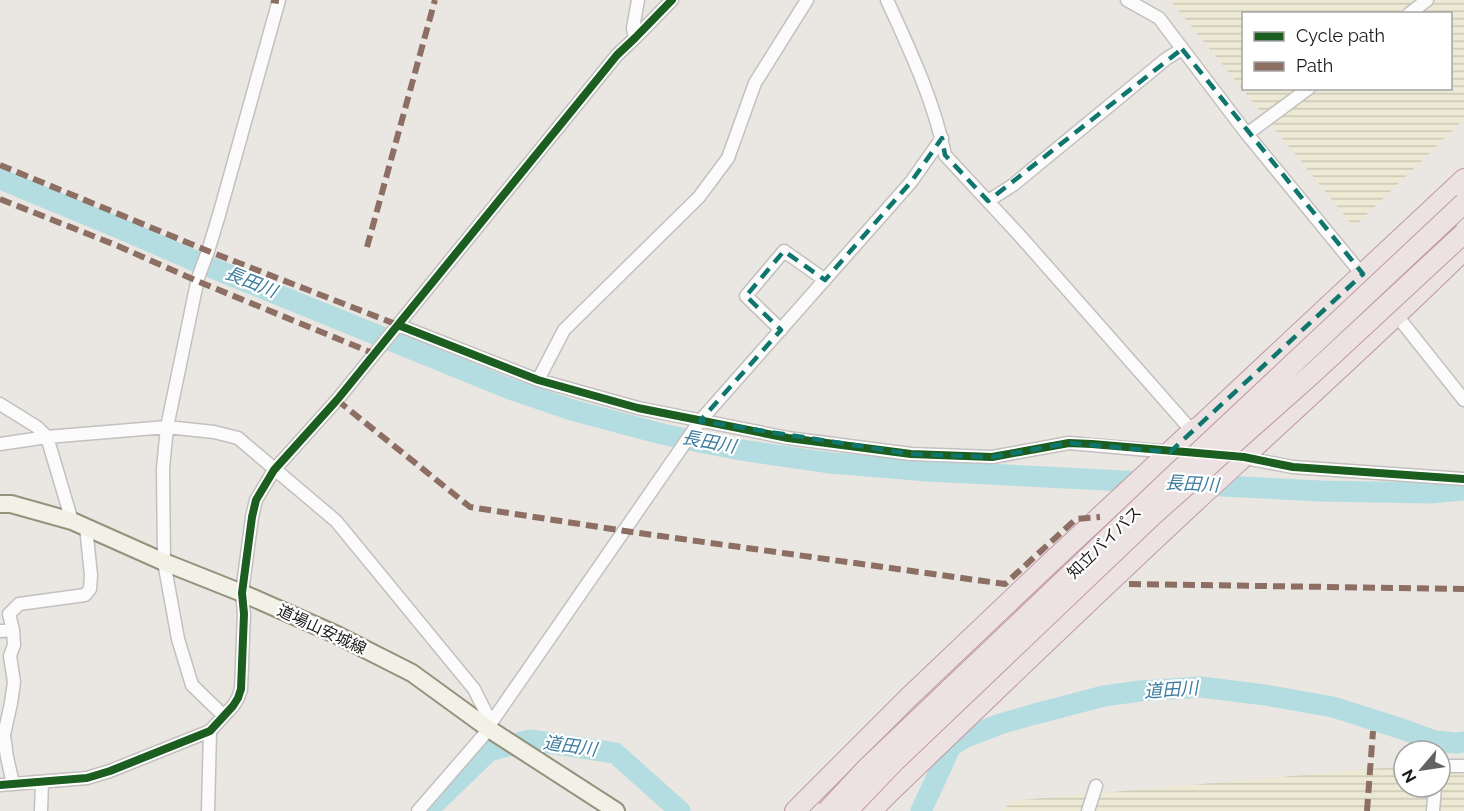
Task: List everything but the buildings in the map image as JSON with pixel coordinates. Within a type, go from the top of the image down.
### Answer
[{"type":"highway","points":[[795,811],[1050,563],[1464,179]]},
{"type":"highway","name":"知立バイパス","points":[[827,811],[866,769],[1149,498],[1464,203]]},
{"type":"highway","name":"知立バイパス","points":[[847,811],[895,761],[1152,515],[1312,374],[1464,233]]},
{"type":"highway","points":[[871,811],[1240,460],[1397,316],[1464,250]]},
{"type":"main road","name":"道場山安城線","points":[[0,504],[11,504],[79,524],[335,634],[412,673],[616,811]]},
{"type":"street","points":[[224,716],[192,685],[178,639],[164,562],[163,468],[167,427],[198,278],[208,251],[279,0]]},
{"type":"street","points":[[636,38],[633,28],[638,0]]},
{"type":"street","points":[[0,404],[37,427],[47,437],[79,524],[91,575],[90,589],[85,595],[19,604],[9,614],[6,630],[14,645],[10,656],[14,682],[4,735],[6,784],[87,778],[210,731],[238,698],[241,689],[244,614],[242,593],[252,517],[256,500],[274,470],[337,400],[617,55],[672,0]]},
{"type":"street","points":[[538,380],[564,330],[699,197],[728,158],[755,83],[807,0]]},
{"type":"street","points":[[887,0],[916,61],[942,138],[945,155],[1192,431]]},
{"type":"street","points":[[1127,0],[1160,18],[1247,134],[1464,400]]},
{"type":"street","points":[[1412,12],[1427,0]]},
{"type":"street","points":[[988,201],[1013,185],[1166,58],[1182,49]]},
{"type":"street","points":[[1247,134],[1306,90]]},
{"type":"street","points":[[418,811],[490,726],[700,421],[911,182],[942,138]]},
{"type":"street","points":[[781,330],[746,296],[784,251],[825,280]]},
{"type":"street","points":[[398,325],[538,380],[638,408],[788,438],[911,454],[992,457],[1069,443],[1170,452],[1293,467],[1464,479]]},
{"type":"street","points":[[0,444],[47,437],[167,427],[214,432],[238,438],[336,521],[474,689],[490,726]]},
{"type":"street","points":[[208,811],[210,731]]},
{"type":"street","points":[[41,811],[42,782]]},
{"type":"street","points":[[1088,811],[1096,786]]},
{"type":"highlighted area","points":[[1182,49],[1363,274],[1170,452],[1069,443],[992,457],[911,454],[700,421],[781,330],[746,296],[784,251],[825,280],[911,182],[942,138],[945,155],[988,201]]},
{"type":"shaded area","points":[[1170,0],[1464,0],[1464,119],[1354,227],[1243,90],[1452,90],[1452,12],[1242,12],[1242,89]]},
{"type":"shaded area","points":[[1464,761],[1464,811],[1002,811],[1011,801],[1392,767],[1392,799],[1452,799],[1452,762]]},
{"type":"waterway","name":"長田川","points":[[0,179],[510,389],[572,410],[704,443],[831,463],[928,471],[1321,491],[1430,493],[1464,490]]},
{"type":"waterway","name":"道田川","points":[[921,811],[951,746],[964,738],[1035,714],[1104,696],[1140,691],[1201,687],[1265,695],[1333,707],[1435,741],[1464,742]]},
{"type":"waterway","name":"道田川","points":[[427,811],[489,751],[530,740],[615,753],[680,811]]},
{"type":"marked path","points":[[271,0],[279,1]]},
{"type":"marked path","points":[[367,247],[435,0]]},
{"type":"marked path","points":[[0,165],[208,251],[398,325]]},
{"type":"marked path","points":[[0,199],[375,354]]},
{"type":"marked path","points":[[337,400],[470,507],[625,531],[1005,584],[1076,519],[1100,517]]},
{"type":"marked path","points":[[1129,584],[1464,589]]},
{"type":"marked path","points":[[1367,811],[1373,731]]},
{"type":"cycle path","points":[[0,785],[87,778],[110,771],[210,731],[233,706],[241,689],[244,614],[242,593],[252,517],[256,500],[274,470],[337,400],[617,55],[672,0]]},
{"type":"cycle path","points":[[398,325],[538,380],[638,408],[788,438],[911,454],[992,457],[1069,443],[1092,444],[1244,457],[1293,467],[1464,479]]}]
